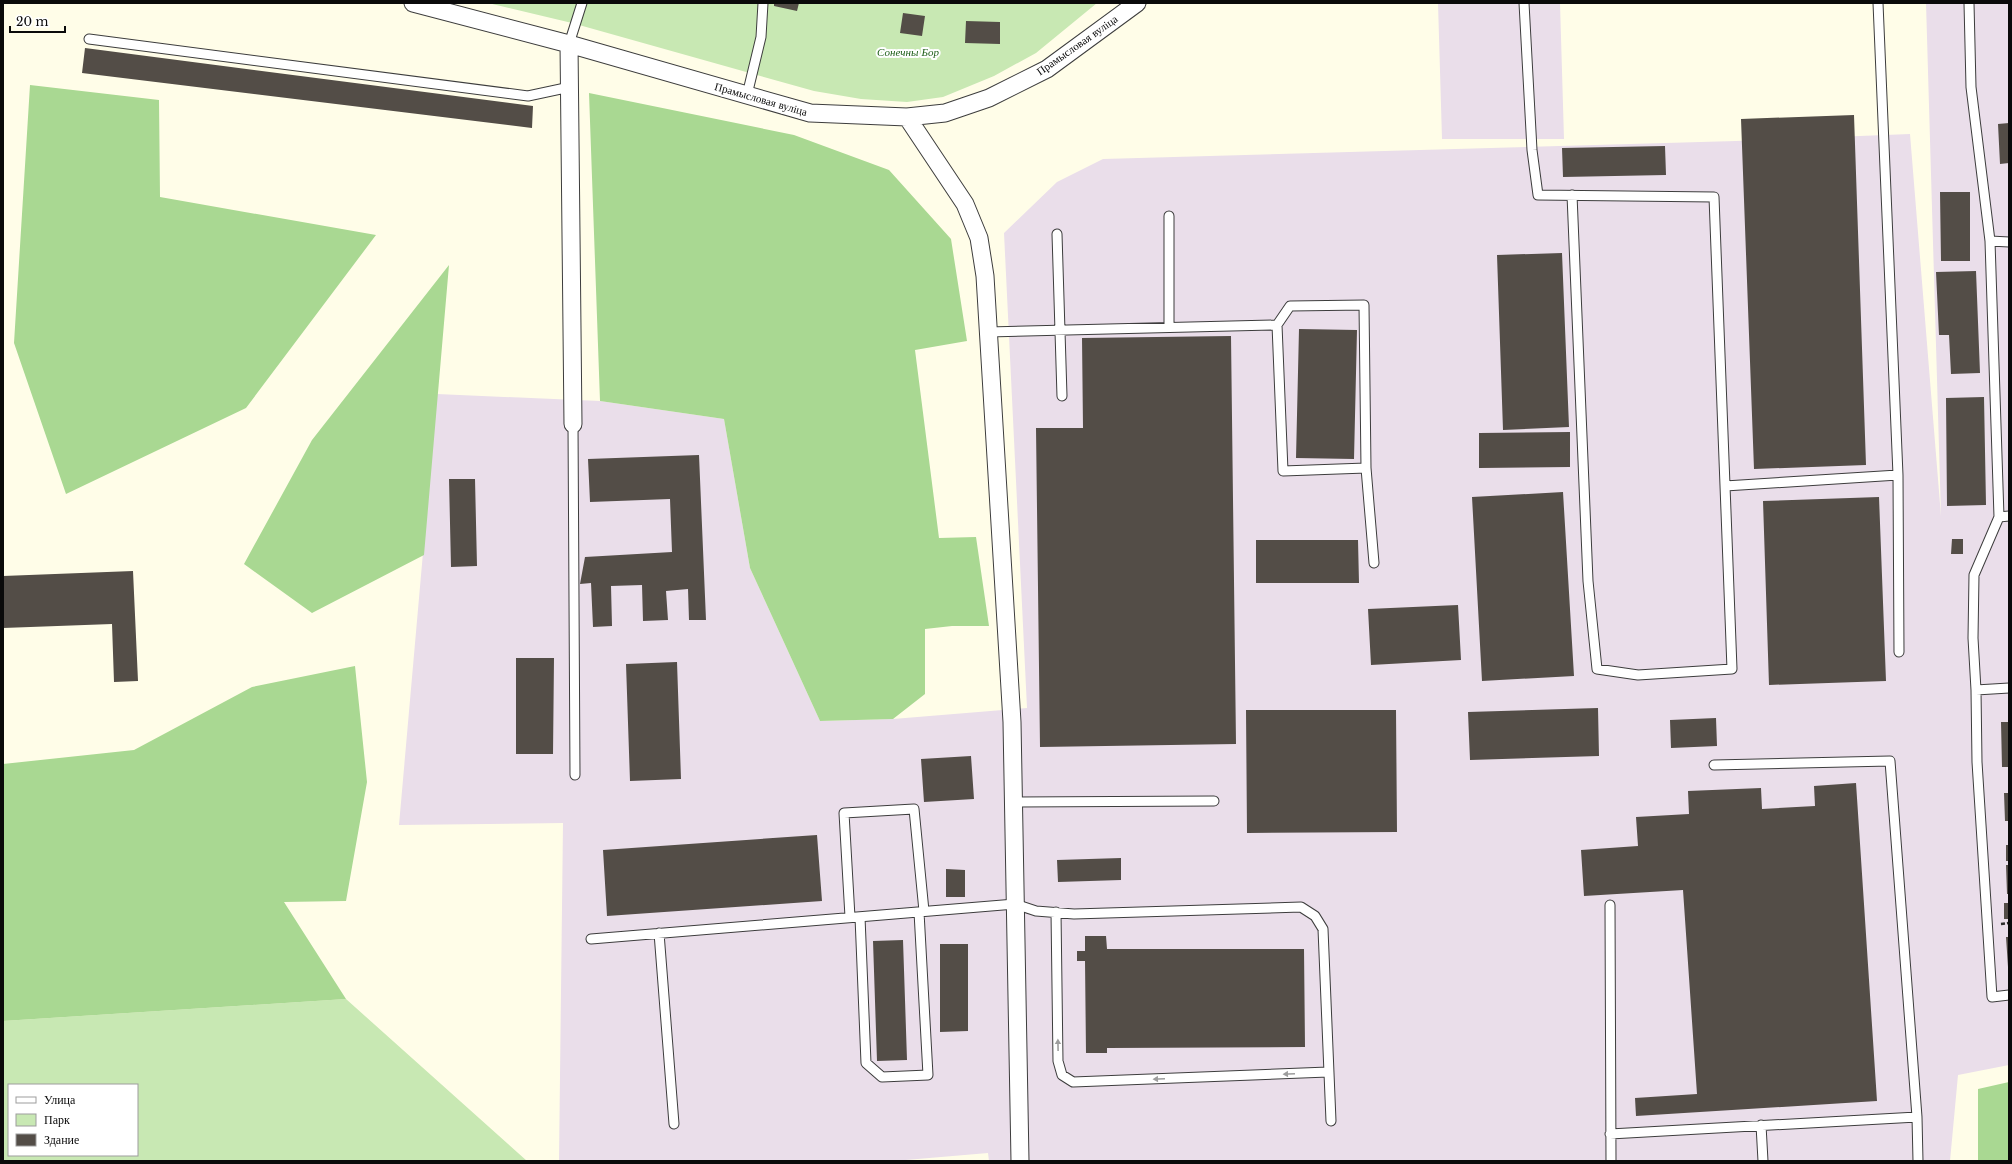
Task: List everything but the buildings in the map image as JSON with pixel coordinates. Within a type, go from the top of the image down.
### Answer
[{"type":"street","name":"Прамысловая вуліца","points":[[413,3],[569,44],[810,113],[907,117],[945,113],[989,98],[1047,68],[1137,3]]},
{"type":"street","points":[[569,44],[573,424]]},
{"type":"street","points":[[907,117],[965,204],[979,238],[985,276],[1011,714],[1020,1161]]},
{"type":"lane","points":[[569,44],[582,3]]},
{"type":"lane","points":[[747,95],[761,37],[763,3]]},
{"type":"lane","points":[[1524,3],[1532,150],[1538,195],[1572,195],[1714,197],[1732,669],[1638,676],[1597,669],[1588,581],[1572,195]]},
{"type":"lane","points":[[1878,3],[1898,475],[1899,652]]},
{"type":"lane","points":[[1970,5],[1971,87],[1990,241],[1999,516],[1974,575],[1973,638],[1976,690],[1977,762],[1992,997],[2009,995]]},
{"type":"lane","points":[[89,39],[528,96],[570,86]]},
{"type":"lane","points":[[1169,216],[1169,327]]},
{"type":"lane","points":[[1057,234],[1062,396]]},
{"type":"lane","points":[[1990,241],[2009,242]]},
{"type":"lane","points":[[1366,468],[1283,471],[1277,324],[1290,306],[1364,305],[1366,468],[1374,563]]},
{"type":"lane","points":[[988,332],[1277,324]]},
{"type":"lane","points":[[573,424],[575,775]]},
{"type":"lane","points":[[1725,486],[1898,475]]},
{"type":"lane","points":[[1999,516],[2009,516]]},
{"type":"lane","points":[[1976,690],[2009,688]]},
{"type":"lane","points":[[1714,765],[1890,761],[1917,1117],[1918,1161]]},
{"type":"lane","points":[[1013,802],[1214,801]]},
{"type":"lane","points":[[850,917],[844,813],[914,809],[921,911],[928,1075],[882,1076],[866,1063],[860,917]]},
{"type":"lane","points":[[591,939],[1015,904],[1036,911],[1074,914],[1301,907],[1315,916],[1323,929],[1331,1121]]},
{"type":"lane","points":[[1610,905],[1611,1161]]},
{"type":"lane","points":[[1056,912],[1058,1062],[1062,1075],[1073,1082],[1328,1072]]},
{"type":"lane","points":[[659,933],[674,1124]]},
{"type":"lane","points":[[1610,1134],[1917,1117]]},
{"type":"lane","points":[[1761,1125],[1763,1161]]},
{"type":"shaded area","points":[[1438,3],[1560,3],[1564,139],[1442,139]]},
{"type":"shaded area","points":[[1926,3],[2009,3],[2009,1065],[1958,1075],[1950,1161],[989,1161],[988,1153],[894,1161],[559,1161],[563,823],[399,825],[437,394],[600,401],[724,419],[750,568],[820,721],[893,719],[1027,708],[1004,233],[1057,182],[1103,159],[1736,141],[1910,134],[1941,516]]},
{"type":"green space","name":"Сонечны Бор","points":[[488,3],[1097,3],[1036,53],[994,76],[943,97],[907,102],[861,99],[814,91],[572,23]]},
{"type":"green space","points":[[30,85],[159,100],[160,197],[376,235],[246,408],[66,494],[14,343]]},
{"type":"green space","points":[[589,93],[794,135],[889,170],[951,239],[967,341],[915,350],[939,538],[976,537],[989,626],[952,626],[925,629],[925,694],[893,719],[820,721],[750,568],[724,419],[600,401]]},
{"type":"green space","points":[[449,265],[424,555],[312,613],[244,564],[312,440]]},
{"type":"green space","points":[[355,666],[367,782],[346,901],[284,902],[346,999],[3,1021],[3,764],[134,750],[252,687]]},
{"type":"green space","points":[[346,999],[527,1161],[3,1161],[3,1021]]},
{"type":"green space","points":[[2009,1082],[2009,1161],[1978,1161],[1978,1089]]}]
